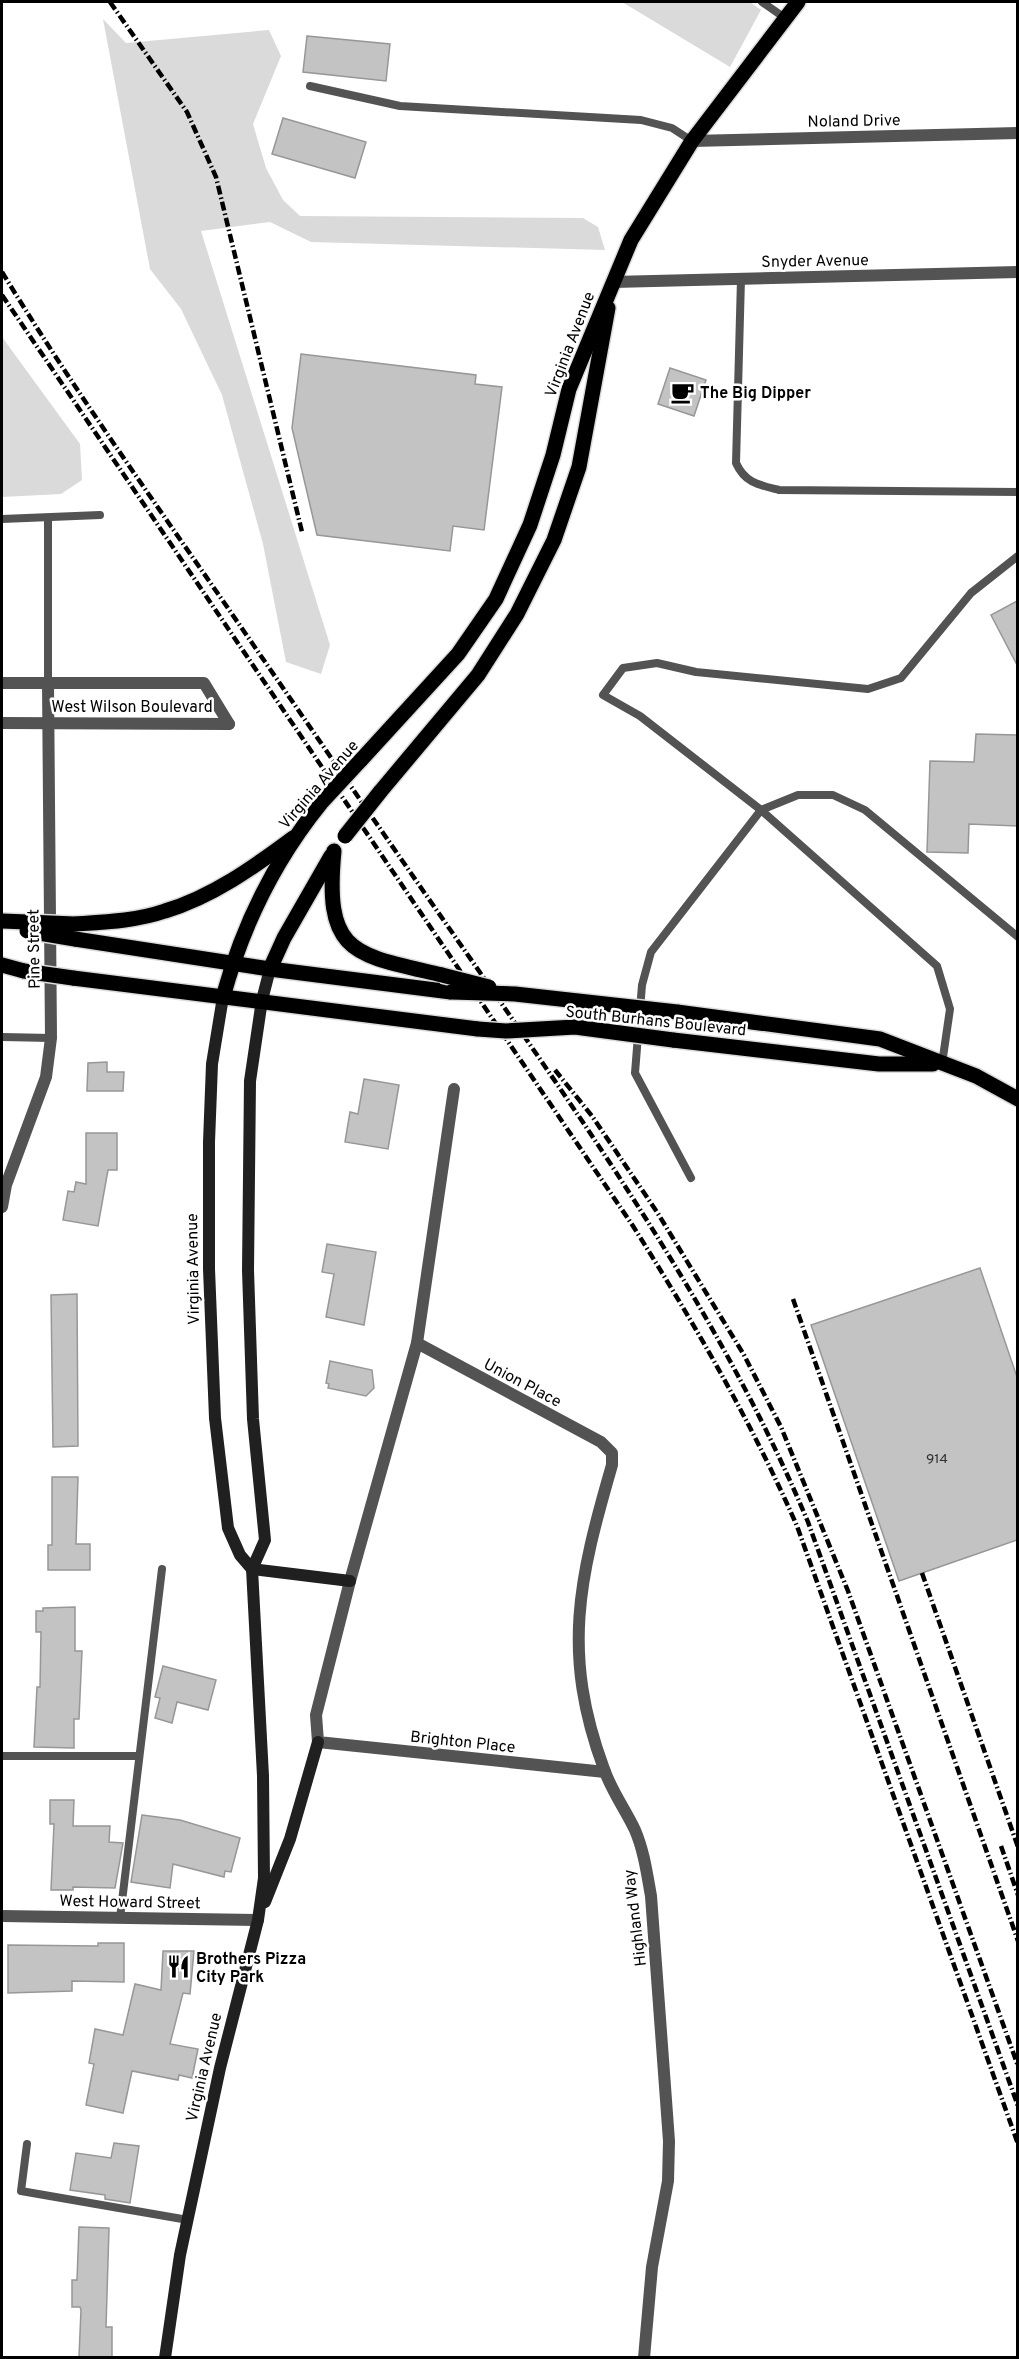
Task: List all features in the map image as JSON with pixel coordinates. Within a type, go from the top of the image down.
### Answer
[{"type":"main road","name":"Virginia Avenue","points":[[252,1569],[240,1555],[228,1528],[215,1418],[209,1278],[209,1142],[212,1064],[223,997],[232,962],[268,878],[293,838],[321,802],[458,654],[496,599],[530,525],[553,455],[568,389],[613,282],[653,201],[692,141],[798,2]]},
{"type":"main road","name":"Virginia Avenue","points":[[165,2358],[188,2220],[220,2068],[258,1920],[264,1878],[264,1829],[252,1569],[265,1540],[253,1419],[248,1270],[250,1081],[262,1000],[270,969],[284,938],[334,851],[478,675],[517,614],[554,540],[579,467],[613,282]]},
{"type":"main road","points":[[75,931],[166,911],[204,895],[250,870],[293,838]]},
{"type":"main road","points":[[334,851],[330,892],[337,921],[345,939],[357,951],[371,959],[515,994]]},
{"type":"main road","points":[[2,922],[75,931],[270,969]]},
{"type":"main road","points":[[2,965],[24,971],[223,997]]},
{"type":"main road","name":"South Burhans Boulevard","points":[[270,969],[451,992],[515,994],[677,1012],[880,1039],[976,1076],[1017,1099]]},
{"type":"main road","name":"South Burhans Boulevard","points":[[223,997],[262,1000],[478,1029],[506,1031],[575,1027],[879,1064],[942,1064]]},
{"type":"main road","points":[[252,1569],[350,1581]]},
{"type":"main road","points":[[258,1920],[290,1839],[318,1742]]},
{"type":"street","name":"Noland Drive","points":[[692,141],[1017,133]]},
{"type":"street","name":"Snyder Avenue","points":[[613,282],[1017,272]]},
{"type":"street","name":"West Wilson Boulevard","points":[[2,683],[204,683],[229,724],[2,723]]},
{"type":"street","name":"Pine Street","points":[[2,1207],[6,1185],[45,1077],[51,1038],[48,683]]},
{"type":"street","points":[[318,1742],[316,1715],[350,1581],[417,1343],[454,1089]]},
{"type":"street","name":"Union Place","points":[[417,1343],[601,1442],[612,1453]]},
{"type":"street","name":"Highland Way","points":[[612,1453],[612,1465],[583,1576],[578,1644],[582,1690],[591,1734],[605,1772],[635,1831],[645,1864],[651,1896],[668,2106],[668,2181],[652,2266],[644,2358]]},
{"type":"street","name":"Brighton Place","points":[[318,1742],[605,1772]]},
{"type":"street","name":"West Howard Street","points":[[2,1916],[258,1920]]},
{"type":"lane","points":[[762,2],[785,18]]},
{"type":"lane","points":[[310,86],[400,106],[641,120],[672,128],[692,141]]},
{"type":"lane","points":[[741,279],[736,463],[742,476],[754,484],[779,490],[1017,492]]},
{"type":"lane","points":[[2,519],[100,515]]},
{"type":"lane","points":[[48,518],[48,683]]},
{"type":"lane","points":[[942,1064],[950,1009],[937,966],[761,810],[640,716],[603,695],[623,668],[657,663],[696,672],[868,689],[901,678],[971,593],[1017,556]]},
{"type":"lane","points":[[691,1178],[635,1073],[642,985],[651,952],[761,810],[798,795],[833,795],[865,810],[1017,936]]},
{"type":"lane","points":[[2,1037],[51,1038]]},
{"type":"lane","points":[[120,1917],[162,1569]]},
{"type":"lane","points":[[2,1756],[138,1756]]},
{"type":"lane","points":[[27,2144],[21,2191],[188,2220]]},
{"type":"shaded area","points":[[622,2],[750,2],[761,10],[730,67]]},
{"type":"shaded area","points":[[103,19],[126,43],[269,30],[281,56],[253,124],[266,168],[283,200],[300,216],[583,218],[598,227],[605,250],[311,242],[270,222],[201,231],[330,645],[321,674],[286,662],[263,544],[222,395],[181,309],[150,269]]},
{"type":"shaded area","points":[[2,337],[80,444],[82,480],[61,494],[2,497]]},
{"type":"building","points":[[307,36],[390,44],[386,81],[303,72]]},
{"type":"building","points":[[283,118],[366,142],[355,178],[272,154]]},
{"type":"building","points":[[301,354],[476,375],[475,384],[502,387],[484,530],[453,526],[450,551],[317,535],[292,428]]},
{"type":"building","name":"The Big Dipper","points":[[670,368],[706,380],[694,416],[658,404]]},
{"type":"building","points":[[1017,601],[1017,665],[991,615]]},
{"type":"building","points":[[976,734],[1017,735],[1017,826],[969,824],[968,853],[927,852],[930,761],[974,762]]},
{"type":"building","points":[[107,1062],[107,1072],[124,1072],[123,1091],[87,1091],[88,1063]]},
{"type":"building","points":[[364,1079],[399,1085],[388,1149],[345,1142],[350,1112],[358,1114]]},
{"type":"building","points":[[86,1133],[117,1133],[117,1170],[108,1170],[98,1226],[63,1220],[68,1191],[74,1192],[76,1182],[86,1184]]},
{"type":"building","points":[[327,1244],[376,1252],[364,1325],[326,1317],[334,1274],[322,1272]]},
{"type":"building","points":[[980,1268],[1017,1377],[1017,1540],[899,1581],[811,1325]]},
{"type":"building","points":[[77,1294],[78,1446],[53,1447],[51,1295]]},
{"type":"building","points":[[330,1361],[372,1370],[374,1388],[366,1396],[328,1388],[329,1384],[326,1383]]},
{"type":"building","points":[[52,1477],[78,1477],[76,1544],[90,1544],[90,1570],[48,1570],[48,1545],[52,1545]]},
{"type":"building","points":[[75,1607],[75,1651],[82,1651],[79,1719],[74,1719],[74,1748],[34,1747],[37,1687],[40,1687],[41,1632],[36,1632],[36,1611],[43,1611],[43,1608]]},
{"type":"building","points":[[163,1666],[216,1680],[208,1710],[177,1702],[172,1723],[155,1718],[160,1698],[155,1697]]},
{"type":"building","points":[[50,1800],[74,1800],[73,1826],[110,1826],[109,1842],[123,1843],[115,1888],[73,1887],[73,1890],[51,1890],[54,1824],[50,1824]]},
{"type":"building","points":[[142,1815],[180,1820],[240,1838],[231,1872],[225,1871],[224,1877],[173,1864],[170,1888],[131,1882]]},
{"type":"building","points":[[98,1943],[124,1943],[124,1982],[72,1981],[72,1991],[8,1993],[8,1945],[98,1946]]},
{"type":"building","points":[[163,1951],[194,1951],[190,1994],[183,1993],[170,2044],[198,2049],[192,2078],[179,2075],[178,2080],[132,2071],[123,2113],[86,2105],[94,2064],[89,2063],[95,2029],[123,2035],[135,1984],[161,1990]]},
{"type":"building","points":[[114,2143],[139,2146],[130,2203],[105,2199],[105,2195],[70,2190],[76,2153],[111,2158]]},
{"type":"building","points":[[79,2227],[109,2228],[106,2327],[112,2327],[112,2358],[79,2357],[81,2310],[80,2307],[72,2307],[72,2280],[77,2280]]},
{"type":"railway","points":[[110,2],[187,112],[216,177],[302,532]]},
{"type":"railway","points":[[2,272],[110,438],[615,1170],[700,1307],[739,1377],[808,1522],[1018,2106]]},
{"type":"railway","points":[[2,295],[633,1226],[721,1373],[761,1448],[797,1526],[1018,2144]]},
{"type":"railway","points":[[555,1070],[592,1116],[657,1212],[744,1355],[781,1427],[848,1591],[1018,2066]]},
{"type":"railway","points":[[793,1299],[1018,1941]]},
{"type":"railway","points":[[922,1573],[1018,1847]]},
{"type":"railway","points":[[1001,1846],[1018,1895]]},
{"type":"place","name":"The Big Dipper","points":[[682,392]]},
{"type":"place","name":"Brothers Pizza City Park","points":[[178,1967]]}]
